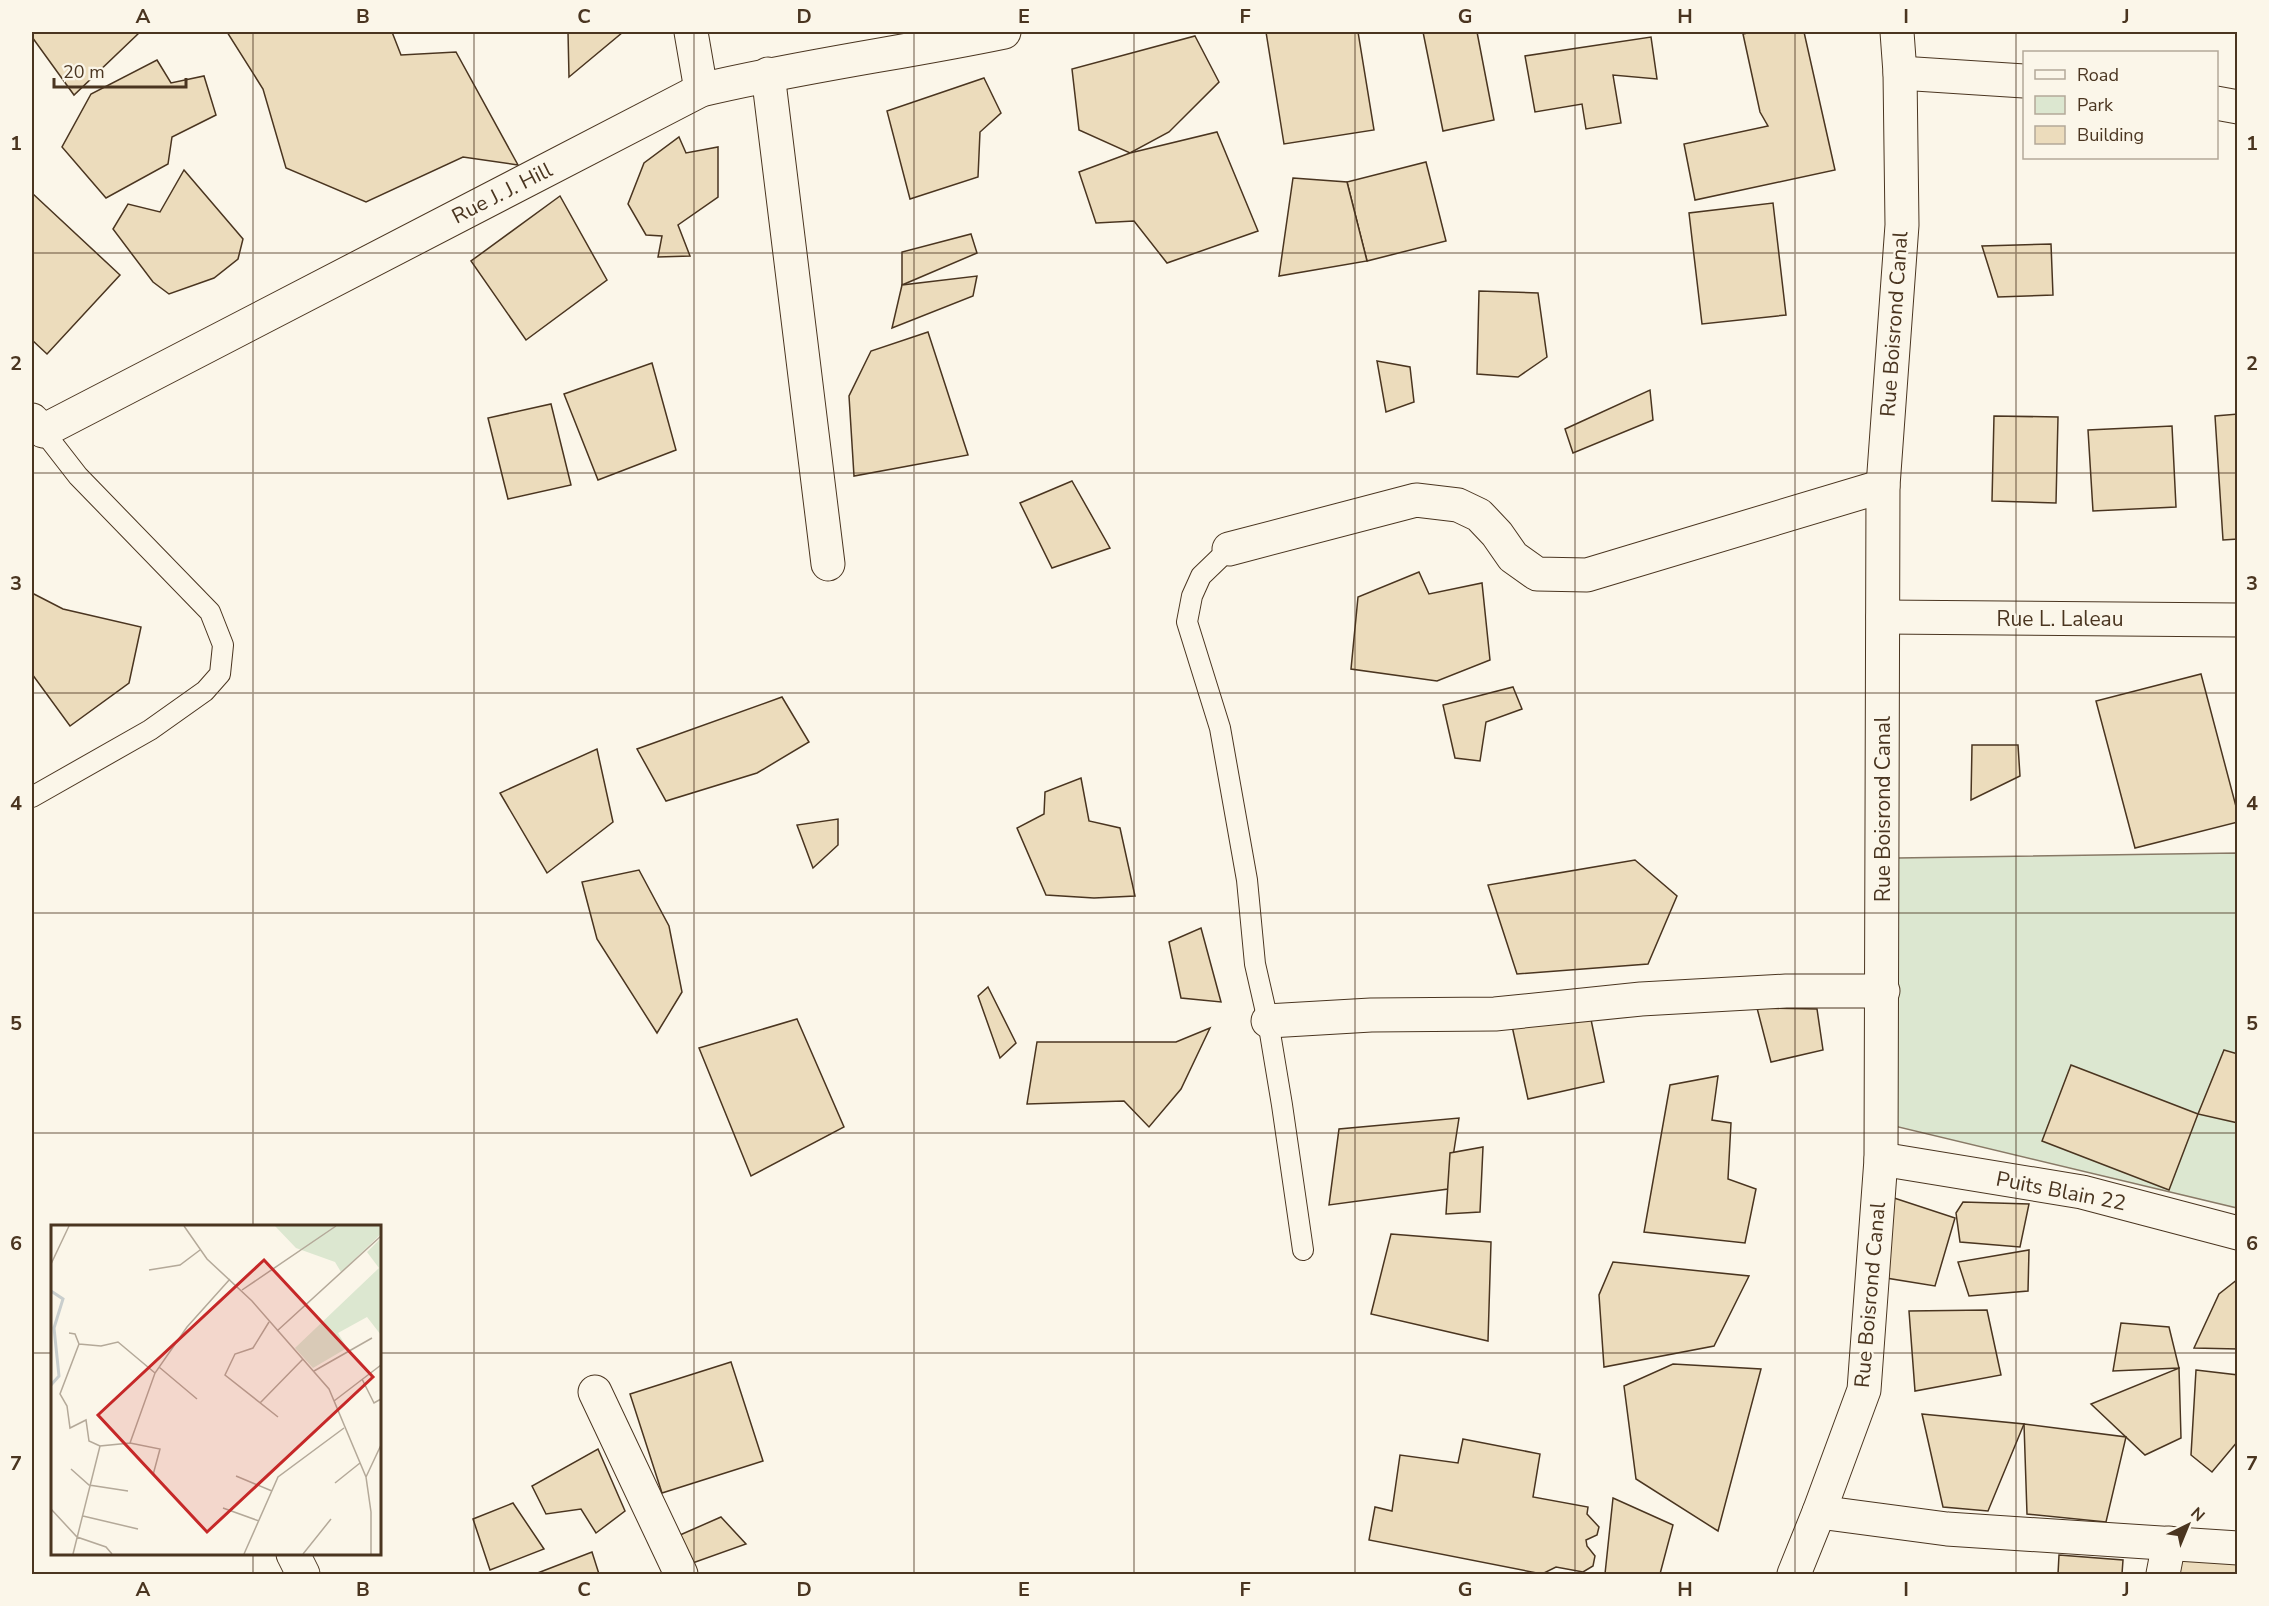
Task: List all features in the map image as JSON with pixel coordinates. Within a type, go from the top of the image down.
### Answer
[{"type":"street","points":[[691,32],[701,90]]},
{"type":"street","name":"Rue J. J. Hill","points":[[37,425],[701,90],[768,74],[924,49],[1004,32]]},
{"type":"street","name":"Rue Boisrond Canal","points":[[1794,1575],[1820,1512],[1864,1390],[1881,1159],[1883,486],[1902,225],[1900,73],[1897,32]]},
{"type":"street","points":[[1900,73],[2023,81]]},
{"type":"street","points":[[768,74],[828,564]]},
{"type":"street","points":[[2218,104],[2238,107]]},
{"type":"street","points":[[1229,549],[1416,500],[1458,505],[1479,515],[1497,534],[1513,557],[1537,573],[1587,575],[1883,486]]},
{"type":"street","name":"Rue L. Laleau","points":[[1883,617],[2238,620]]},
{"type":"street","points":[[1268,1021],[1371,1015],[1495,1014],[1641,999],[1786,992],[1883,991]]},
{"type":"street","name":"Puits Blain 22","points":[[1881,1159],[2082,1192],[2238,1233]]},
{"type":"street","points":[[595,1392],[681,1575]]},
{"type":"street","points":[[1820,1512],[1947,1529],[2238,1548]]},
{"type":"street","points":[[2163,1575],[2169,1542]]},
{"type":"street","points":[[293,1555],[303,1575]]},
{"type":"lane","points":[[32,796],[150,730],[205,691],[220,674],[223,645],[210,612],[78,476],[37,425]]},
{"type":"lane","points":[[1229,549],[1201,576],[1192,596],[1186,622],[1220,728],[1247,880],[1256,964],[1268,1021],[1302,1250]]},
{"type":"green space","points":[[2237,853],[2237,1208],[1890,1125],[1897,858]]},
{"type":"building","points":[[32,32],[140,32],[74,95],[32,37]]},
{"type":"building","points":[[227,32],[392,32],[401,55],[456,52],[518,165],[463,157],[366,202],[286,168],[263,89]]},
{"type":"building","points":[[568,32],[623,32],[569,77]]},
{"type":"building","points":[[1266,32],[1358,32],[1374,130],[1284,144]]},
{"type":"building","points":[[1423,32],[1477,32],[1494,120],[1443,131]]},
{"type":"building","points":[[1804,32],[1835,170],[1695,200],[1684,144],[1768,126],[1760,112],[1743,34]]},
{"type":"building","points":[[1195,36],[1219,82],[1169,132],[1130,153],[1079,130],[1072,69]]},
{"type":"building","points":[[1651,37],[1657,79],[1613,75],[1621,123],[1586,129],[1582,104],[1535,112],[1525,56]]},
{"type":"building","points":[[157,60],[171,83],[204,76],[216,115],[172,137],[168,164],[106,198],[62,147],[91,94]]},
{"type":"building","points":[[984,78],[1001,113],[980,132],[978,177],[910,199],[887,111]]},
{"type":"building","points":[[1217,132],[1258,231],[1167,263],[1134,221],[1096,223],[1079,172],[1130,153]]},
{"type":"building","points":[[679,137],[686,153],[718,147],[718,197],[678,225],[690,256],[658,257],[662,236],[646,235],[628,204],[644,163]]},
{"type":"building","points":[[1426,162],[1446,241],[1367,261],[1347,182]]},
{"type":"building","points":[[184,170],[243,239],[238,259],[214,278],[169,294],[153,282],[113,229],[128,204],[160,212]]},
{"type":"building","points":[[1293,178],[1347,182],[1367,261],[1279,276]]},
{"type":"building","points":[[32,193],[120,275],[47,354],[32,340]]},
{"type":"building","points":[[560,196],[607,280],[526,340],[471,261]]},
{"type":"building","points":[[1773,203],[1786,315],[1702,324],[1689,213]]},
{"type":"building","points":[[971,234],[977,253],[902,285],[902,252]]},
{"type":"building","points":[[2051,244],[2053,295],[1998,297],[1982,246]]},
{"type":"building","points":[[977,276],[973,296],[892,328],[902,285]]},
{"type":"building","points":[[1479,291],[1538,293],[1547,357],[1518,377],[1477,374]]},
{"type":"building","points":[[928,332],[968,455],[854,476],[849,396],[871,351]]},
{"type":"building","points":[[1377,361],[1410,367],[1414,402],[1386,412]]},
{"type":"building","points":[[652,363],[676,450],[598,480],[564,394]]},
{"type":"building","points":[[1650,390],[1653,420],[1573,453],[1565,429]]},
{"type":"building","points":[[551,404],[571,485],[508,499],[488,418]]},
{"type":"building","points":[[2238,414],[2238,539],[2223,540],[2215,416]]},
{"type":"building","points":[[1994,416],[2058,417],[2056,503],[1992,501]]},
{"type":"building","points":[[2172,426],[2176,507],[2093,511],[2088,430]]},
{"type":"building","points":[[1072,481],[1110,548],[1052,568],[1020,503]]},
{"type":"building","points":[[1419,572],[1429,594],[1482,583],[1490,660],[1437,681],[1351,669],[1358,597]]},
{"type":"building","points":[[32,593],[63,609],[141,627],[129,683],[70,726],[32,674]]},
{"type":"building","points":[[2201,674],[2238,814],[2238,822],[2135,848],[2096,701]]},
{"type":"building","points":[[1513,687],[1522,709],[1486,722],[1480,761],[1455,758],[1443,705]]},
{"type":"building","points":[[782,697],[809,742],[757,773],[666,801],[637,749]]},
{"type":"building","points":[[1972,745],[2018,745],[2020,776],[1971,800]]},
{"type":"building","points":[[597,749],[613,822],[547,873],[500,793]]},
{"type":"building","points":[[1081,778],[1089,821],[1120,828],[1135,896],[1094,898],[1046,895],[1017,828],[1044,814],[1045,792]]},
{"type":"building","points":[[838,819],[838,845],[813,868],[797,825]]},
{"type":"building","points":[[1635,860],[1677,896],[1648,964],[1517,974],[1488,885]]},
{"type":"building","points":[[639,870],[669,926],[682,992],[657,1033],[597,939],[582,882]]},
{"type":"building","points":[[1201,928],[1221,1002],[1181,998],[1169,942]]},
{"type":"building","points":[[988,987],[1016,1043],[1000,1058],[978,996]]},
{"type":"building","points":[[1757,1008],[1817,1009],[1823,1050],[1771,1062]]},
{"type":"building","points":[[1589,1010],[1604,1082],[1528,1099],[1512,1026]]},
{"type":"building","points":[[797,1019],[844,1127],[751,1176],[699,1048]]},
{"type":"building","points":[[1210,1028],[1181,1089],[1149,1127],[1124,1101],[1027,1104],[1037,1042],[1176,1042]]},
{"type":"building","points":[[2224,1050],[2238,1054],[2238,1123],[2198,1114]]},
{"type":"building","points":[[2071,1065],[2198,1114],[2169,1190],[2042,1141]]},
{"type":"building","points":[[1718,1076],[1712,1120],[1731,1123],[1728,1179],[1756,1189],[1745,1243],[1644,1232],[1670,1085]]},
{"type":"building","points":[[1459,1118],[1448,1189],[1329,1205],[1339,1129]]},
{"type":"building","points":[[1483,1147],[1480,1212],[1446,1214],[1450,1153]]},
{"type":"building","points":[[1888,1196],[1955,1218],[1935,1286],[1880,1277]]},
{"type":"building","points":[[1963,1202],[2029,1204],[2020,1247],[1960,1242],[1956,1213]]},
{"type":"building","points":[[1391,1234],[1491,1242],[1488,1341],[1371,1314]]},
{"type":"building","points":[[2029,1250],[2028,1291],[1969,1296],[1958,1262]]},
{"type":"building","points":[[1613,1262],[1749,1276],[1714,1346],[1604,1367],[1599,1295]]},
{"type":"building","points":[[2238,1279],[2238,1349],[2194,1348],[2219,1294]]},
{"type":"building","points":[[1987,1310],[2001,1375],[1915,1391],[1909,1311]]},
{"type":"building","points":[[2121,1323],[2169,1327],[2179,1368],[2113,1371]]},
{"type":"building","points":[[731,1362],[763,1461],[662,1493],[630,1394]]},
{"type":"building","points":[[1673,1364],[1761,1369],[1718,1531],[1636,1479],[1624,1386]]},
{"type":"building","points":[[2179,1368],[2181,1438],[2145,1455],[2091,1404]]},
{"type":"building","points":[[2196,1370],[2238,1375],[2238,1441],[2212,1472],[2191,1455]]},
{"type":"building","points":[[1922,1414],[2024,1424],[1988,1511],[1943,1507]]},
{"type":"building","points":[[2024,1424],[2126,1437],[2106,1522],[2027,1514]]},
{"type":"building","points":[[1463,1439],[1540,1454],[1533,1497],[1588,1507],[1587,1514],[1599,1527],[1597,1535],[1586,1540],[1587,1546],[1595,1556],[1593,1566],[1583,1572],[1556,1567],[1542,1574],[1369,1540],[1375,1507],[1392,1511],[1400,1455],[1458,1463]]},
{"type":"building","points":[[598,1449],[625,1511],[596,1533],[581,1509],[546,1514],[532,1486]]},
{"type":"building","points":[[1613,1498],[1673,1525],[1660,1574],[1605,1574]]},
{"type":"building","points":[[513,1503],[544,1549],[490,1570],[473,1519]]},
{"type":"building","points":[[721,1517],[746,1544],[687,1565],[680,1535]]},
{"type":"building","points":[[592,1552],[599,1574],[535,1574]]},
{"type":"building","points":[[2059,1555],[2123,1560],[2122,1574],[2058,1574]]},
{"type":"building","points":[[2174,1556],[2238,1563],[2238,1574],[2178,1574]]}]
